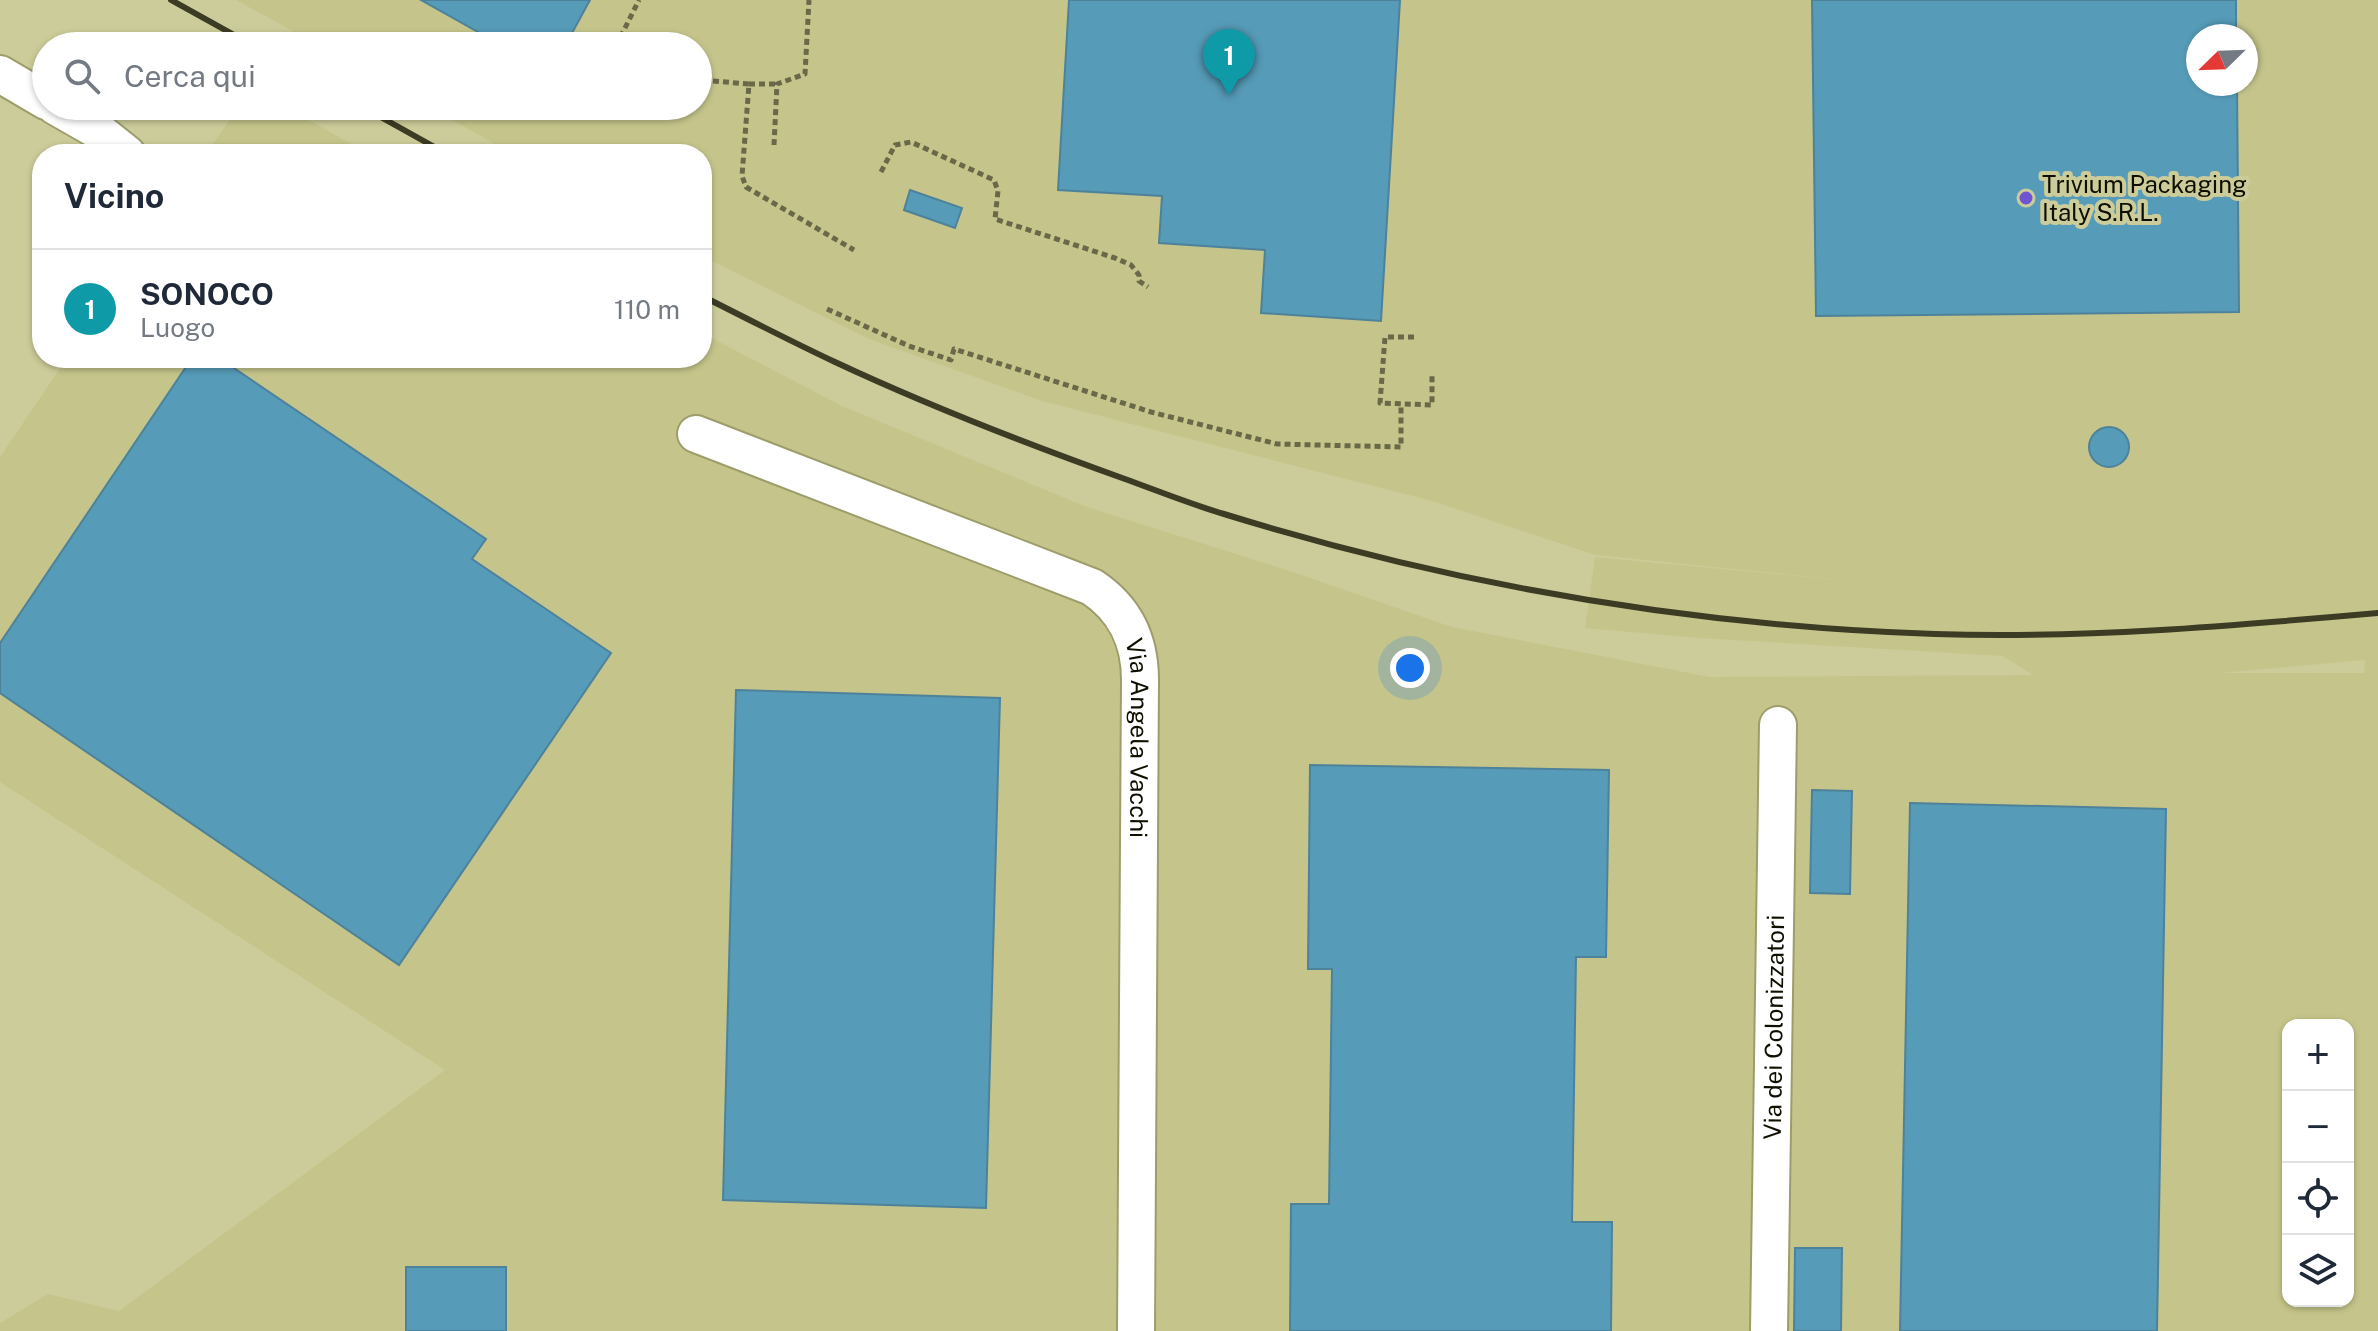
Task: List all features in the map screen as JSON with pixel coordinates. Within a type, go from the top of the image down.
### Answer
[{"type":"street","points":[[0,74],[32,93]]},
{"type":"street","points":[[80,120],[114,144]]},
{"type":"street","name":"Via Angela Vacchi","points":[[696,434],[1092,587],[1105,596],[1125,619],[1138,650],[1140,671],[1136,1331]]},
{"type":"street","name":"Via dei Colonizzatori","points":[[1769,1331],[1778,725]]},
{"type":"path","points":[[623,32],[639,0]]},
{"type":"path","points":[[713,81],[777,84],[805,74],[809,0]]},
{"type":"path","points":[[749,84],[742,176],[746,187],[854,250]]},
{"type":"path","points":[[774,145],[777,84]]},
{"type":"path","points":[[881,172],[895,145],[911,142],[970,167],[994,180],[998,191],[995,219],[1131,265],[1139,275],[1139,281],[1148,287]]},
{"type":"path","points":[[827,309],[909,346],[951,360],[954,349],[1151,412],[1277,444],[1401,447],[1401,404]]},
{"type":"path","points":[[1414,337],[1385,337],[1380,403],[1432,405],[1432,374]]},
{"type":"shaded area","points":[[236,0],[2378,0],[2378,1331],[0,1331],[0,1323],[48,1294],[119,1311],[445,1070],[0,782],[0,457],[60,368],[712,368],[712,338],[842,406],[1087,507],[1290,571],[1452,627],[1710,677],[2033,675],[2003,656],[1698,638],[1585,628],[1595,557],[1873,583],[1595,555],[1432,501],[1042,401],[869,339],[712,261],[712,144],[495,144],[452,120],[712,120],[712,32],[294,32]],"holes":[[[2365,660],[2364,673],[2220,673]]]},
{"type":"shaded area","points":[[229,120],[309,120],[351,144],[213,144]]},
{"type":"building","points":[[421,0],[590,0],[573,32],[478,32]]},
{"type":"building","points":[[1069,0],[1400,0],[1381,321],[1261,313],[1265,250],[1159,243],[1162,196],[1058,190]]},
{"type":"building","name":"Trivium Packaging Italy S.R.L.","points":[[1812,0],[2236,0],[2236,24],[2186,24],[2186,96],[2237,96],[2239,312],[1816,316]]},
{"type":"building","points":[[910,190],[962,208],[955,228],[904,210]]},
{"type":"building","points":[[185,368],[234,368],[486,539],[472,559],[611,653],[399,965],[0,693],[0,643]]},
{"type":"building","points":[[2109,427],[2123,433],[2129,447],[2123,461],[2109,467],[2095,461],[2089,447],[2095,433]]},
{"type":"building","points":[[736,690],[1000,698],[986,1208],[723,1200]]},
{"type":"building","points":[[1310,765],[1609,770],[1606,957],[1576,957],[1572,1222],[1612,1222],[1611,1331],[1290,1331],[1291,1204],[1329,1204],[1332,969],[1308,969]]},
{"type":"building","points":[[1812,790],[1852,791],[1850,894],[1810,893]]},
{"type":"building","points":[[1910,803],[2166,809],[2157,1331],[1900,1331]]},
{"type":"building","points":[[1795,1248],[1842,1248],[1841,1331],[1794,1331]]},
{"type":"building","points":[[406,1267],[506,1267],[506,1331],[406,1331]]},
{"type":"railway","points":[[171,0],[229,32]]},
{"type":"railway","points":[[386,120],[429,144]]},
{"type":"railway","points":[[712,301],[906,394],[1211,510],[1398,562],[1575,598],[1754,622],[1935,634],[2101,633],[2378,613]]},
{"type":"place","name":"SONOCO","points":[[1229,95]]},
{"type":"place","name":"Trivium Packaging Italy S.R.L.","points":[[2026,198]]}]
